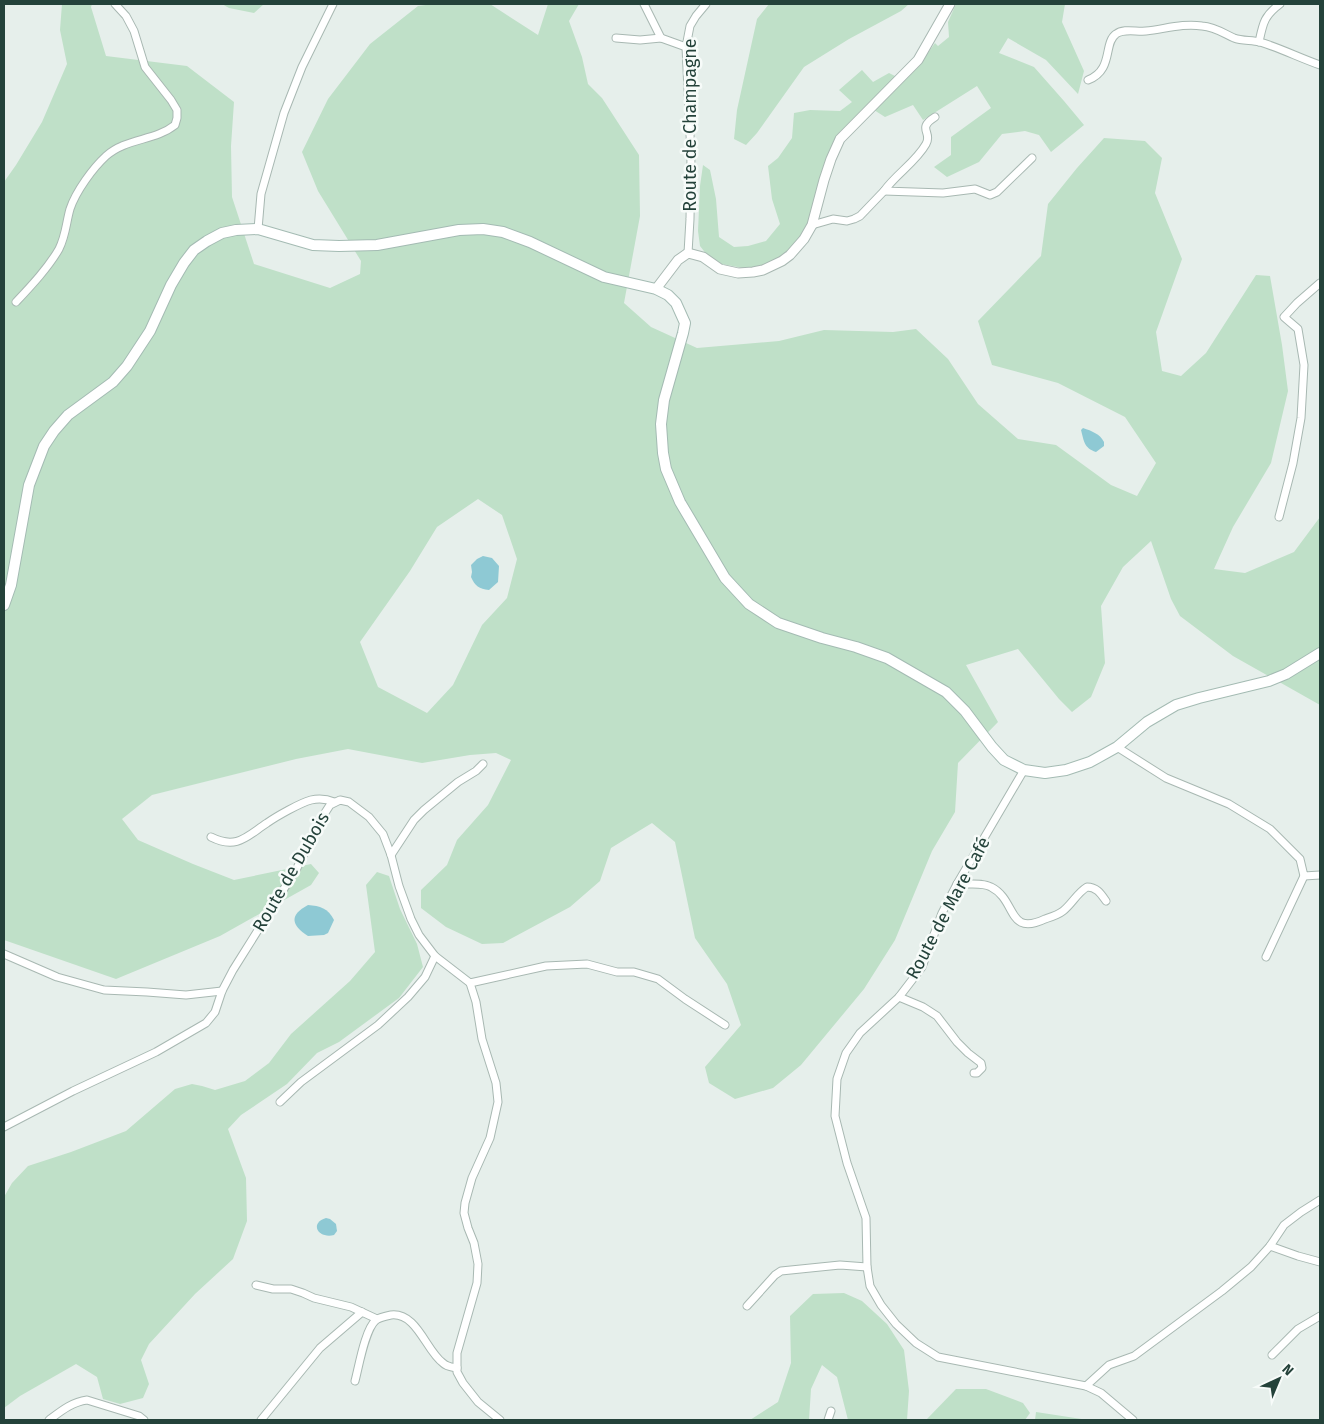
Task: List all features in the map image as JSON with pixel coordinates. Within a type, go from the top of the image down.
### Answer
[{"type":"main road","points":[[4,605],[11,585],[29,485],[44,446],[68,415],[113,382],[127,366],[150,332],[171,285],[194,250],[207,240],[222,233],[236,230],[258,229],[313,245],[339,246],[377,245],[459,230],[483,229],[503,232],[530,242],[604,277],[656,289],[676,303],[685,323],[664,400],[661,424],[663,453],[666,469],[680,502],[725,578],[749,604],[778,623],[887,658],[946,692],[1004,760],[1024,770],[1045,773],[1066,770],[1090,762],[1117,747],[1147,722],[1176,705],[1270,681],[1286,674],[1320,653]]},
{"type":"street","points":[[16,302],[44,270],[59,249],[67,230],[75,198],[96,166],[108,154],[128,143],[161,133],[175,125],[177,110],[145,67],[134,31],[126,16],[115,4]]},
{"type":"street","points":[[258,229],[261,194],[284,113],[302,67],[333,4]]},
{"type":"street","points":[[644,4],[661,38]]},
{"type":"street","name":"Route de Champagne","points":[[688,253],[691,156],[686,46],[690,26],[706,4]]},
{"type":"street","points":[[656,289],[678,260],[688,253],[703,257],[720,269],[738,273],[753,272],[772,266],[790,255],[800,244],[812,225],[824,180],[840,139],[918,60],[950,4]]},
{"type":"street","points":[[1259,42],[1262,24],[1266,16],[1280,4]]},
{"type":"street","points":[[1088,80],[1093,78],[1102,68],[1108,57],[1112,38],[1121,31],[1144,31],[1188,25],[1216,28],[1234,38],[1259,42],[1320,65]]},
{"type":"street","points":[[616,38],[640,40],[661,38],[686,46]]},
{"type":"street","points":[[812,225],[833,219],[847,220],[860,216],[926,144],[928,140],[926,125],[935,117]]},
{"type":"street","points":[[884,191],[943,194],[975,190],[990,195],[997,192],[1032,158]]},
{"type":"street","points":[[1279,517],[1298,436],[1304,365],[1298,329],[1284,317],[1296,303],[1320,283]]},
{"type":"street","points":[[1117,747],[1166,778],[1229,804],[1270,829],[1300,859],[1304,876],[1266,957]]},
{"type":"street","points":[[391,855],[414,820],[424,810],[483,764]]},
{"type":"street","name":"Route de Mare Café","points":[[1024,770],[957,884],[942,913],[922,967],[899,997],[860,1033],[846,1053],[837,1079],[835,1116],[847,1163],[866,1218],[867,1267],[870,1286],[880,1305],[896,1324],[916,1343],[938,1357],[1086,1386],[1101,1393],[1133,1420]]},
{"type":"street","points":[[211,837],[221,841],[236,842],[244,840],[267,823],[312,800],[323,799],[334,802]]},
{"type":"street","name":"Route de Dubois","points":[[4,1127],[73,1090],[156,1052],[206,1023],[215,1012],[222,991],[233,970],[297,868],[321,819],[330,805],[340,800],[349,802],[369,817],[383,834],[399,886],[411,919],[419,934],[436,956],[470,983]]},
{"type":"street","points":[[1304,876],[1320,875]]},
{"type":"street","points":[[957,884],[983,884],[996,889],[1018,921],[1029,925],[1062,912],[1087,887],[1096,888],[1106,901]]},
{"type":"street","points":[[4,954],[57,977],[104,990],[186,995],[222,991]]},
{"type":"street","points":[[280,1102],[301,1082],[378,1025],[408,997],[425,977],[436,956]]},
{"type":"street","points":[[500,1420],[478,1402],[457,1372],[457,1353],[477,1283],[478,1264],[474,1243],[464,1213],[465,1202],[472,1178],[490,1138],[498,1102],[496,1083],[482,1039],[476,1002],[470,983],[546,966],[587,964],[618,972],[634,972],[658,979],[725,1025]]},
{"type":"street","points":[[899,997],[923,1007],[937,1016],[957,1042],[981,1063],[982,1068],[974,1073]]},
{"type":"street","points":[[1086,1386],[1109,1365],[1134,1356],[1222,1291],[1251,1267],[1270,1246],[1284,1225],[1320,1200]]},
{"type":"street","points":[[1270,1246],[1320,1262]]},
{"type":"street","points":[[746,1306],[781,1271],[840,1265],[867,1267]]},
{"type":"street","points":[[256,1285],[303,1292],[314,1298],[351,1307],[377,1320]]},
{"type":"street","points":[[261,1420],[320,1348],[362,1312]]},
{"type":"street","points":[[355,1381],[368,1331],[377,1320],[385,1316],[395,1315],[407,1319],[417,1329],[441,1362],[457,1368]]},
{"type":"street","points":[[1272,1354],[1298,1330],[1320,1316]]},
{"type":"street","points":[[49,1420],[78,1401],[87,1400],[132,1413],[144,1420]]},
{"type":"street","points":[[828,1420],[831,1411]]},
{"type":"green space","points":[[62,4],[92,4],[91,7],[106,56],[187,66],[234,102],[231,146],[232,197],[254,264],[330,288],[360,274],[361,261],[318,191],[302,152],[328,99],[370,44],[418,6],[433,4],[490,4],[538,35],[548,4],[579,4],[569,21],[582,57],[588,84],[602,98],[639,155],[640,216],[624,303],[651,327],[697,348],[779,341],[824,330],[893,332],[916,329],[948,359],[978,404],[1018,439],[1056,445],[1111,485],[1137,496],[1156,463],[1125,417],[1058,383],[992,365],[978,321],[1041,256],[1048,204],[1104,138],[1145,141],[1162,158],[1155,193],[1182,259],[1156,332],[1162,371],[1181,376],[1206,353],[1256,275],[1270,276],[1288,391],[1271,463],[1233,527],[1214,569],[1245,573],[1294,552],[1320,517],[1320,705],[1233,656],[1180,616],[1171,599],[1151,541],[1123,567],[1101,606],[1105,663],[1091,697],[1072,712],[1018,649],[966,665],[998,722],[958,763],[955,812],[932,851],[895,940],[864,989],[801,1065],[773,1088],[735,1099],[709,1083],[705,1067],[741,1025],[727,984],[695,938],[675,842],[652,823],[611,848],[600,881],[570,907],[503,943],[482,944],[446,927],[421,908],[421,890],[447,865],[457,840],[488,805],[511,760],[496,753],[422,763],[348,749],[296,759],[152,795],[122,819],[138,840],[234,880],[311,864],[319,873],[311,885],[220,936],[116,979],[4,940],[4,182],[42,122],[67,64],[60,30]],"holes":[[[478,499],[502,515],[517,559],[507,598],[482,625],[453,685],[427,713],[378,687],[360,642],[410,571],[437,527]]]},
{"type":"green space","points":[[222,4],[264,4],[254,13],[229,8]]},
{"type":"green space","points":[[769,4],[909,4],[901,11],[849,39],[804,67],[757,133],[746,145],[734,139],[737,110],[757,19]]},
{"type":"green space","points":[[956,4],[1065,4],[1062,22],[1084,71],[1078,94],[1046,60],[1008,38],[999,53],[1034,67],[1084,125],[1051,152],[1039,135],[1025,131],[1002,134],[979,162],[947,177],[934,167],[951,155],[951,137],[991,108],[977,86],[923,120],[913,105],[885,117],[874,110],[838,138],[810,223],[797,245],[784,255],[761,266],[743,268],[722,264],[707,255],[700,246],[698,231],[703,165],[710,170],[716,199],[719,237],[734,247],[748,246],[766,241],[780,224],[772,199],[768,166],[778,158],[792,138],[794,113],[810,110],[840,111],[852,102],[839,90],[862,70],[873,82],[889,73],[903,80],[919,65],[935,43],[938,46],[949,37],[948,22]]},
{"type":"green space","points":[[377,872],[389,876],[400,909],[417,944],[423,967],[399,998],[339,1042],[317,1053],[287,1084],[241,1115],[228,1129],[246,1178],[247,1221],[233,1259],[195,1294],[149,1344],[141,1360],[149,1384],[143,1398],[120,1404],[103,1399],[97,1377],[76,1364],[20,1396],[4,1408],[4,1197],[12,1183],[28,1166],[126,1131],[175,1089],[192,1084],[215,1090],[245,1081],[269,1063],[291,1034],[350,981],[375,952],[366,885]]},
{"type":"green space","points":[[844,1293],[862,1301],[887,1324],[904,1350],[909,1391],[907,1420],[848,1420],[837,1377],[822,1365],[811,1389],[809,1420],[750,1420],[778,1402],[791,1363],[790,1316],[813,1294]]},
{"type":"green space","points":[[956,1389],[986,1389],[1023,1403],[1030,1413],[1025,1420],[926,1420]]},
{"type":"green space","points":[[1036,1412],[1088,1420],[1035,1420]]},
{"type":"water","points":[[1083,428],[1098,435],[1104,442],[1104,446],[1096,452],[1089,448],[1083,438],[1081,430]]},
{"type":"water","points":[[483,556],[492,558],[499,566],[498,582],[489,590],[478,586],[471,577],[471,565]]},
{"type":"water","points":[[308,905],[323,908],[332,916],[334,920],[328,933],[308,936],[298,928],[294,920],[295,916]]},
{"type":"water","points":[[326,1218],[336,1224],[337,1231],[334,1235],[324,1235],[318,1230],[318,1223]]}]
